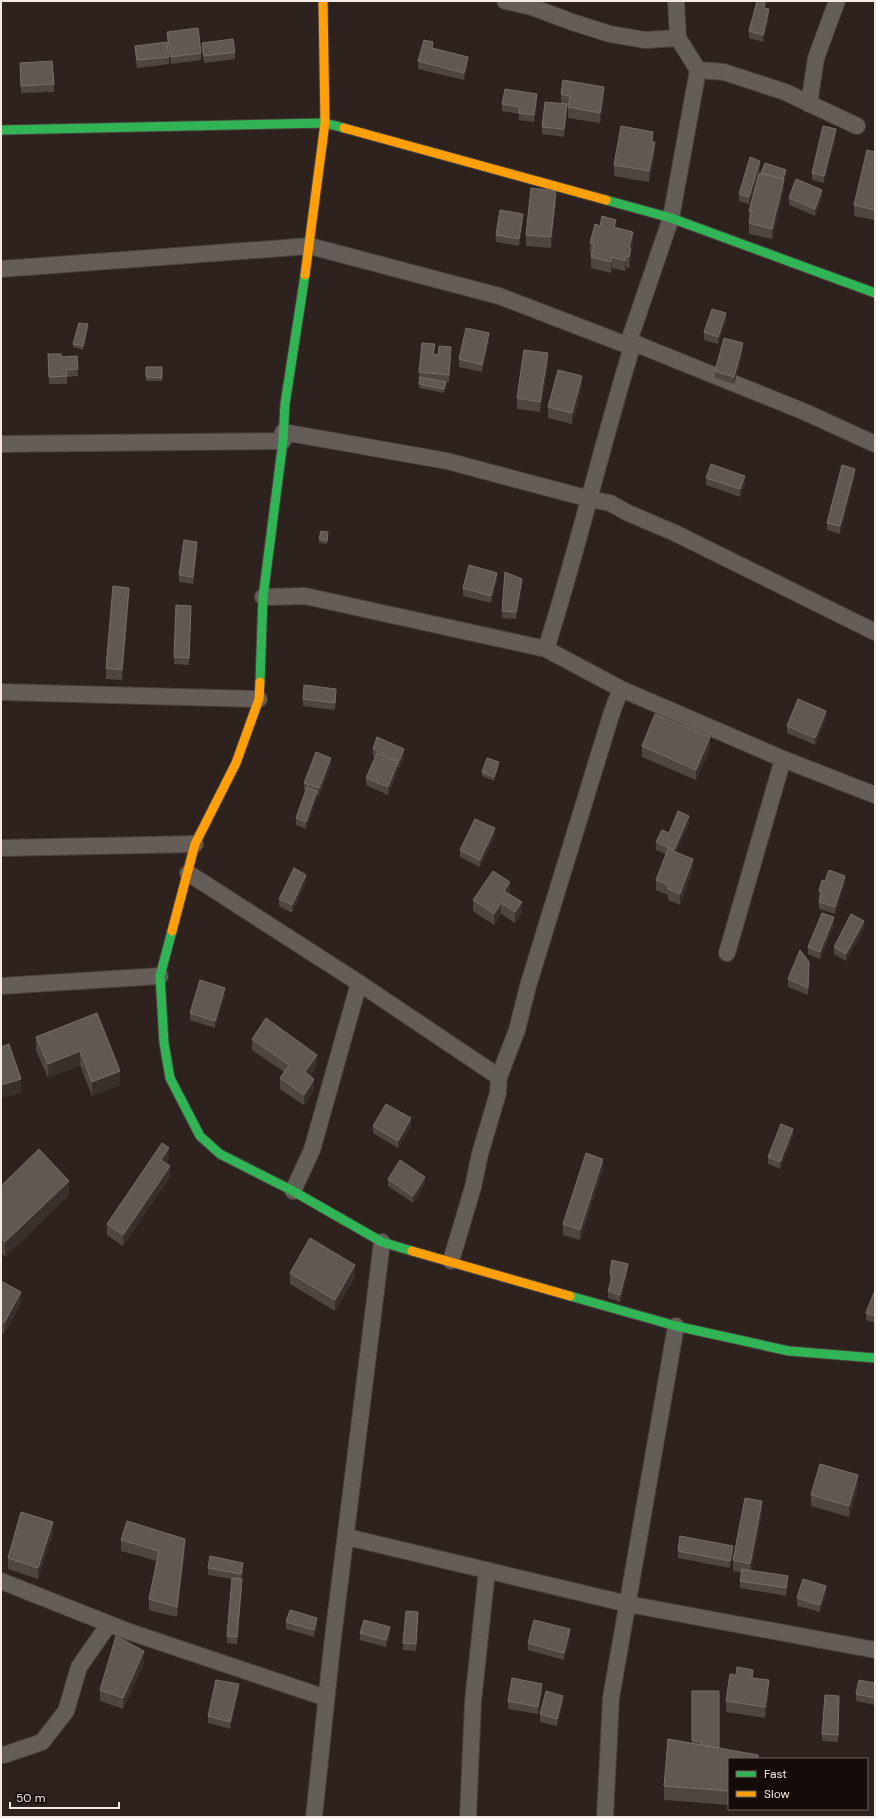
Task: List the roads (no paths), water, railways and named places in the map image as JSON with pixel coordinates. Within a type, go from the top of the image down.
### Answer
[{"type":"street","points":[[323,1],[325,123],[310,246],[285,404],[283,437],[263,597],[259,699],[236,763],[195,844],[160,976],[164,1043],[170,1078],[200,1136],[220,1154],[292,1191],[382,1242],[676,1326],[789,1351],[875,1358]]},
{"type":"street","points":[[505,1],[532,7],[610,34],[645,40],[678,38]]},
{"type":"street","points":[[546,649],[590,499],[630,344],[671,218],[698,70],[678,38],[676,1]]},
{"type":"street","points":[[810,104],[816,58],[837,1]]},
{"type":"street","points":[[698,70],[724,72],[785,92],[856,126]]},
{"type":"street","points":[[1,130],[325,123],[671,218],[875,293]]},
{"type":"street","points":[[1,269],[310,246],[499,296],[630,344],[805,412],[875,444]]},
{"type":"street","points":[[1,444],[283,437],[447,461],[610,503],[628,513],[675,533],[875,632]]},
{"type":"street","points":[[263,597],[305,596],[546,649],[621,689],[783,759],[875,795]]},
{"type":"street","points":[[451,1261],[473,1187],[480,1154],[498,1093],[499,1077],[517,1030],[528,986],[612,712],[621,689]]},
{"type":"street","points":[[1,692],[259,699]]},
{"type":"street","points":[[727,953],[783,759]]},
{"type":"street","points":[[1,848],[195,844]]},
{"type":"street","points":[[188,873],[359,983],[499,1077]]},
{"type":"street","points":[[1,986],[160,976]]},
{"type":"street","points":[[292,1191],[312,1150],[359,983]]},
{"type":"street","points":[[314,1817],[326,1698],[347,1537],[382,1242]]},
{"type":"street","points":[[605,1817],[611,1698],[676,1326]]},
{"type":"street","points":[[347,1537],[628,1604],[875,1650]]},
{"type":"street","points":[[468,1817],[473,1702],[487,1570]]},
{"type":"street","points":[[1,1581],[109,1624],[326,1698]]},
{"type":"street","points":[[1,1754],[4,1755],[42,1742],[66,1712],[78,1667],[109,1624]]}]
